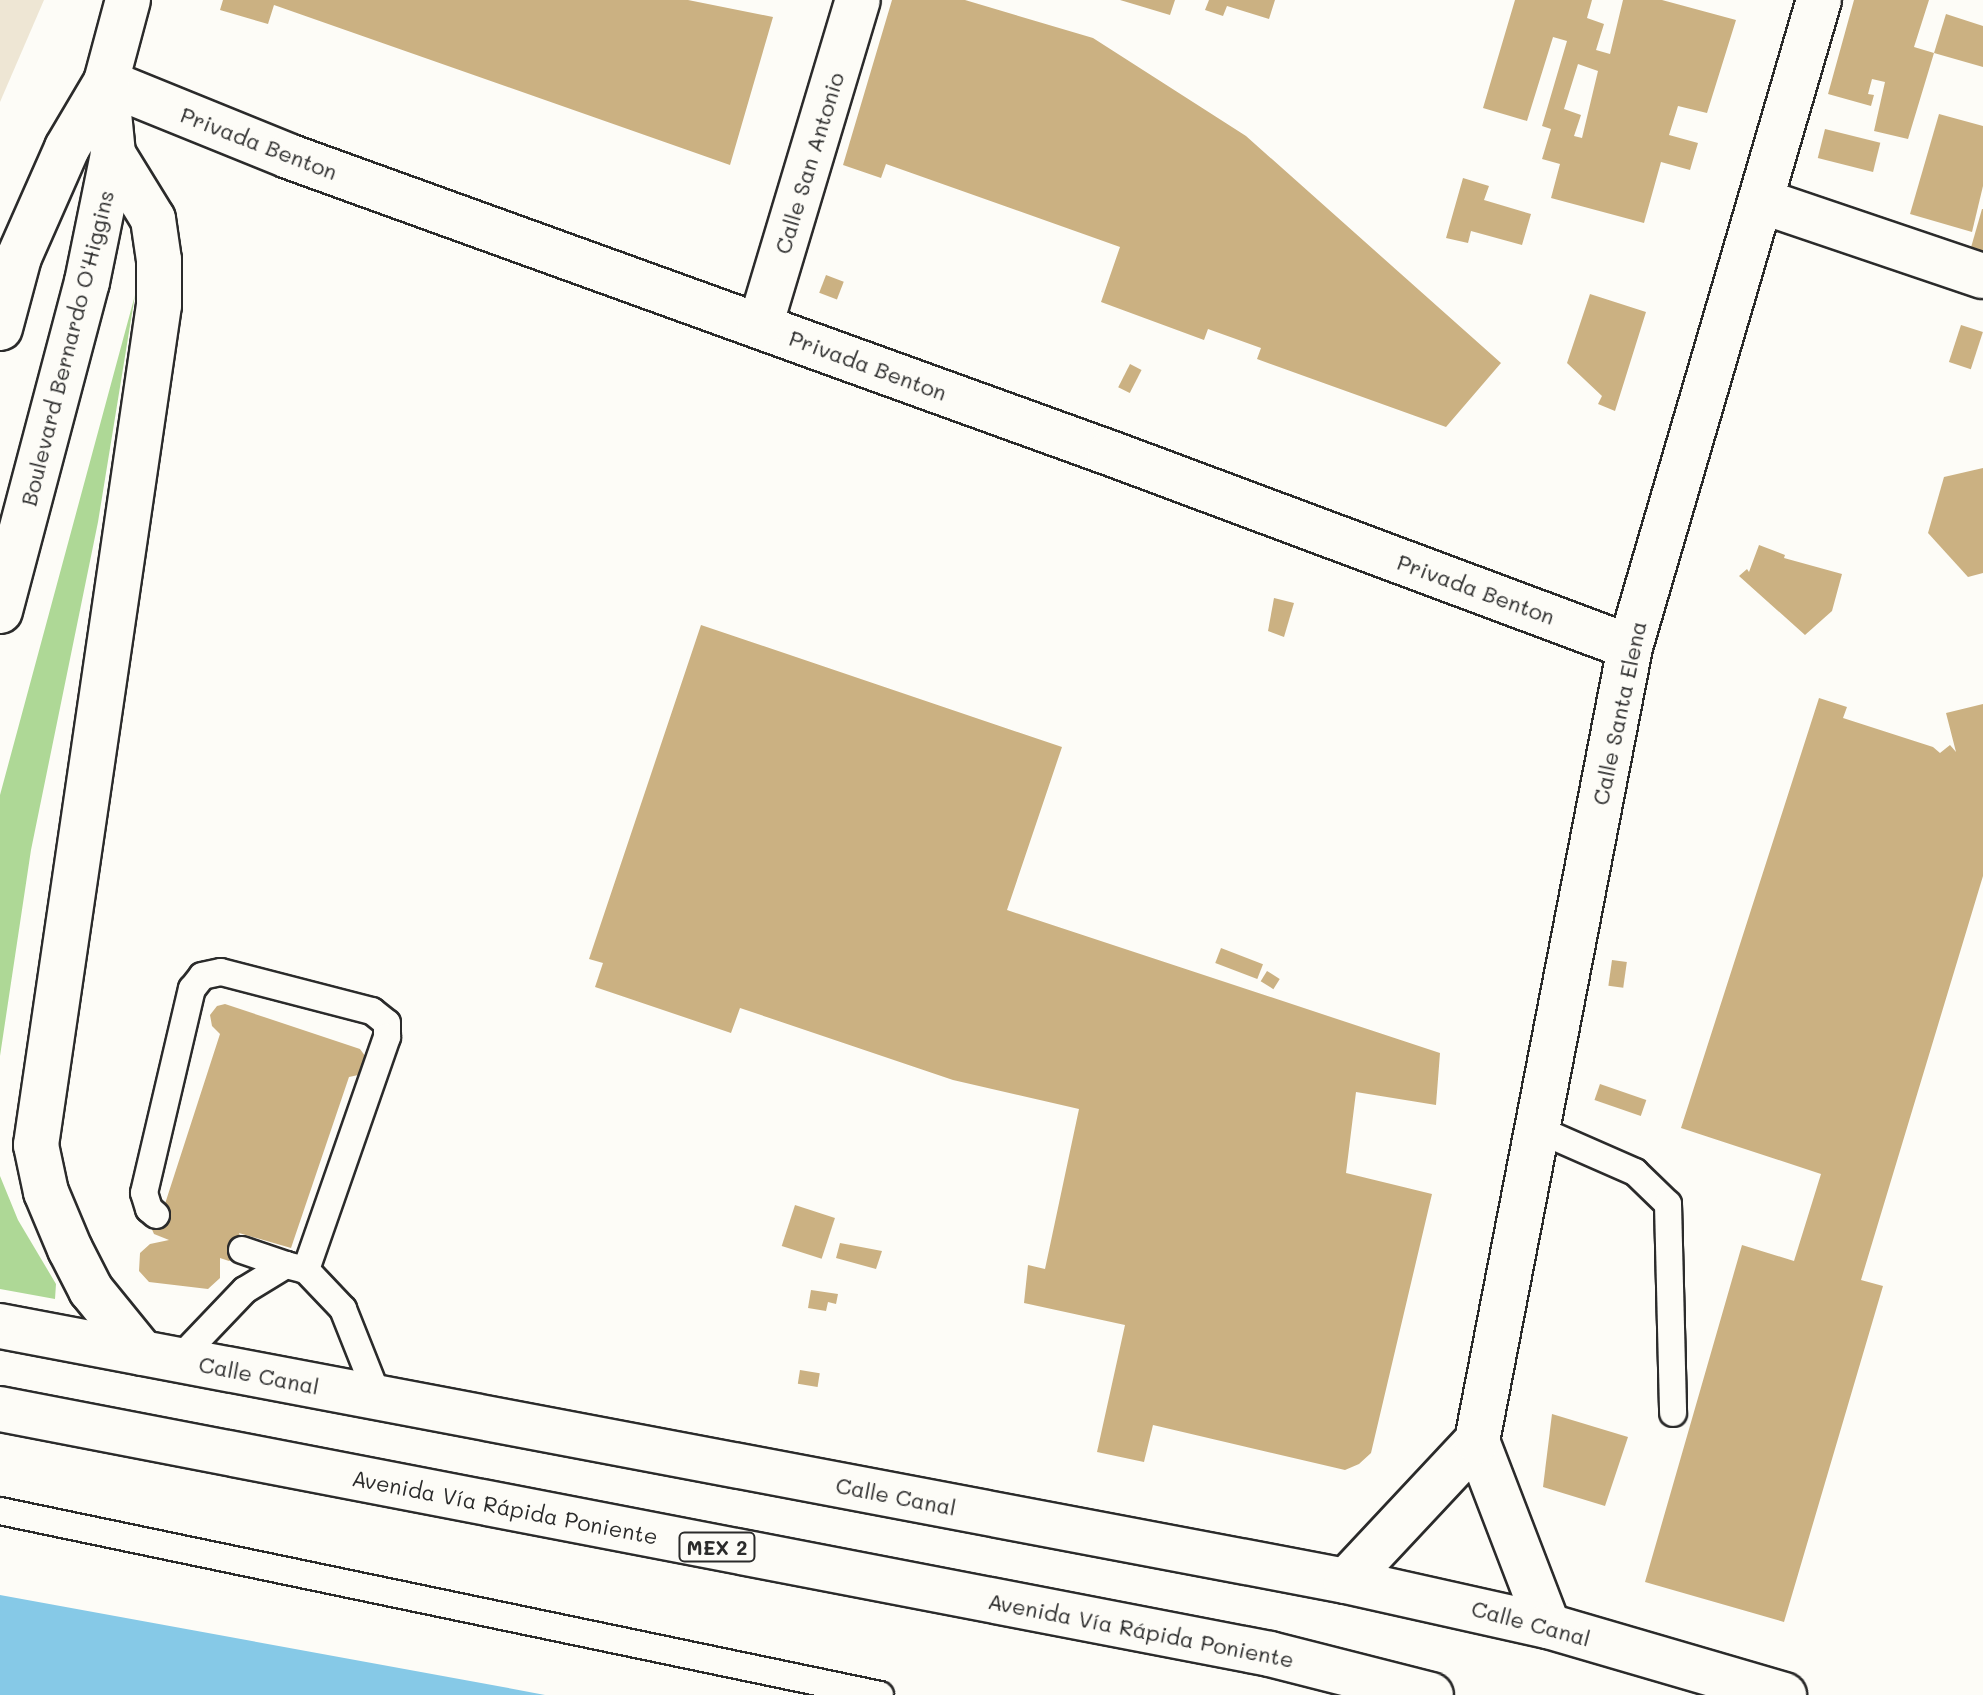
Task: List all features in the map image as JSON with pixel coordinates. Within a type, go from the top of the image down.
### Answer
[{"type":"main road","name":"Boulevard Bernardo O'Higgins","points":[[0,328],[19,257],[67,148],[106,82],[128,0]]},
{"type":"main road","name":"Calle San Antonio","points":[[760,326],[858,0]]},
{"type":"main road","name":"Calle Santa Elena","points":[[1477,1441],[1630,647],[1819,0]]},
{"type":"main road","name":"Boulevard Bernardo O'Higgins","points":[[0,611],[87,282],[113,154],[106,82]]},
{"type":"main road","name":"Privada Benton","points":[[106,82],[288,156],[760,326],[1630,647]]},
{"type":"main road","points":[[0,227],[67,148]]},
{"type":"main road","points":[[113,154],[153,219],[159,260],[159,305],[36,1145],[46,1192],[91,1290],[160,1356]]},
{"type":"main road","points":[[1761,201],[1983,276]]},
{"type":"main road","name":"Calle Canal","points":[[0,1326],[1346,1581],[1548,1626],[1784,1695]]},
{"type":"main road","name":"Avenida Vía Rápida Poniente","points":[[0,1409],[1270,1654],[1431,1695]]},
{"type":"main road","points":[[1346,1581],[1477,1441],[1548,1626]]},
{"type":"lane","points":[[156,1215],[149,1209],[144,1193],[192,989],[202,976],[221,972],[372,1011],[387,1023],[387,1037],[296,1267],[245,1290],[160,1356]]},
{"type":"lane","points":[[1537,1129],[1635,1172],[1668,1204],[1673,1413]]},
{"type":"lane","points":[[242,1250],[296,1267],[343,1309],[378,1397]]},
{"type":"lane","points":[[0,1511],[880,1695]]},
{"type":"shaded area","points":[[0,0],[44,0],[0,102]]},
{"type":"green space","points":[[135,295],[98,522],[31,850],[0,1056],[0,795]]},
{"type":"green space","points":[[0,1176],[18,1220],[56,1284],[55,1299],[0,1289]]},
{"type":"water","points":[[0,1595],[503,1687],[545,1695],[0,1695]]},
{"type":"building","points":[[223,0],[688,0],[773,17],[730,165],[274,5],[268,24],[220,10]]},
{"type":"building","points":[[892,0],[965,0],[1093,38],[1246,136],[1501,363],[1446,427],[1257,359],[1261,348],[1208,329],[1204,340],[1101,302],[1120,247],[886,164],[881,178],[843,165]]},
{"type":"building","points":[[1120,0],[1175,0],[1170,15]]},
{"type":"building","points":[[1209,0],[1275,0],[1269,19],[1227,6],[1223,16],[1205,10]]},
{"type":"building","points":[[1515,0],[1592,0],[1587,18],[1604,24],[1596,50],[1610,54],[1623,0],[1662,0],[1736,20],[1707,113],[1678,106],[1669,135],[1698,143],[1690,170],[1661,162],[1644,223],[1551,198],[1560,164],[1542,159],[1551,129],[1542,126],[1567,41],[1553,37],[1527,121],[1483,108]],"holes":[[[1578,64],[1598,71],[1582,138],[1574,136],[1581,115],[1564,109]]]},
{"type":"building","points":[[1854,0],[1929,0],[1914,47],[1934,53],[1908,139],[1874,131],[1885,82],[1872,79],[1868,94],[1874,95],[1871,106],[1828,94]]},
{"type":"building","points":[[1946,14],[1983,26],[1983,67],[1934,53]]},
{"type":"building","points":[[1939,114],[1983,126],[1983,186],[1972,232],[1910,214]]},
{"type":"building","points":[[1825,129],[1880,143],[1873,172],[1818,158]]},
{"type":"building","points":[[1463,178],[1489,186],[1484,200],[1531,214],[1522,245],[1471,231],[1468,243],[1446,238]]},
{"type":"building","points":[[1983,209],[1983,255],[1970,251]]},
{"type":"building","points":[[826,275],[844,282],[837,300],[819,293]]},
{"type":"building","points":[[1590,294],[1646,312],[1615,411],[1598,404],[1602,396],[1567,363]]},
{"type":"building","points":[[1961,325],[1983,332],[1971,369],[1949,362]]},
{"type":"building","points":[[1130,364],[1142,370],[1130,393],[1118,387]]},
{"type":"building","points":[[1983,468],[1983,573],[1968,577],[1928,533],[1944,477]]},
{"type":"building","points":[[1759,545],[1785,555],[1784,558],[1842,574],[1832,611],[1805,635],[1739,576],[1747,569],[1749,572]]},
{"type":"building","points":[[1274,598],[1294,603],[1284,637],[1268,631]]},
{"type":"building","points":[[701,625],[1062,747],[1007,910],[1440,1053],[1436,1105],[1356,1092],[1346,1173],[1432,1194],[1371,1453],[1359,1464],[1345,1470],[1153,1425],[1144,1462],[1097,1452],[1125,1325],[1024,1303],[1028,1265],[1045,1269],[1079,1109],[953,1080],[740,1008],[731,1033],[595,987],[603,963],[589,959]]},
{"type":"building","points":[[1819,698],[1847,707],[1843,718],[1933,747],[1940,753],[1950,745],[1956,752],[1946,713],[1983,704],[1983,876],[1861,1280],[1883,1286],[1784,1622],[1645,1582],[1742,1245],[1794,1261],[1821,1174],[1681,1128]]},
{"type":"building","points":[[1221,948],[1263,964],[1257,979],[1215,963]]},
{"type":"building","points":[[1612,960],[1627,962],[1623,988],[1608,986]]},
{"type":"building","points":[[1267,971],[1280,979],[1273,989],[1261,981]]},
{"type":"building","points":[[225,1004],[360,1049],[368,1060],[363,1074],[349,1077],[291,1248],[239,1233],[244,1246],[240,1256],[229,1261],[220,1258],[220,1278],[208,1289],[149,1282],[139,1271],[140,1253],[150,1244],[169,1240],[154,1234],[150,1225],[163,1210],[220,1034],[212,1026],[210,1015],[217,1006]]},
{"type":"building","points":[[1600,1084],[1646,1100],[1641,1116],[1594,1100]]},
{"type":"building","points":[[795,1205],[835,1218],[822,1259],[782,1246]]},
{"type":"building","points":[[840,1243],[882,1251],[876,1269],[836,1258]]},
{"type":"building","points":[[811,1290],[838,1294],[836,1304],[828,1302],[826,1311],[808,1308]]},
{"type":"building","points":[[800,1370],[820,1373],[818,1387],[798,1384]]},
{"type":"building","points":[[1552,1414],[1628,1437],[1605,1506],[1543,1487]]}]
